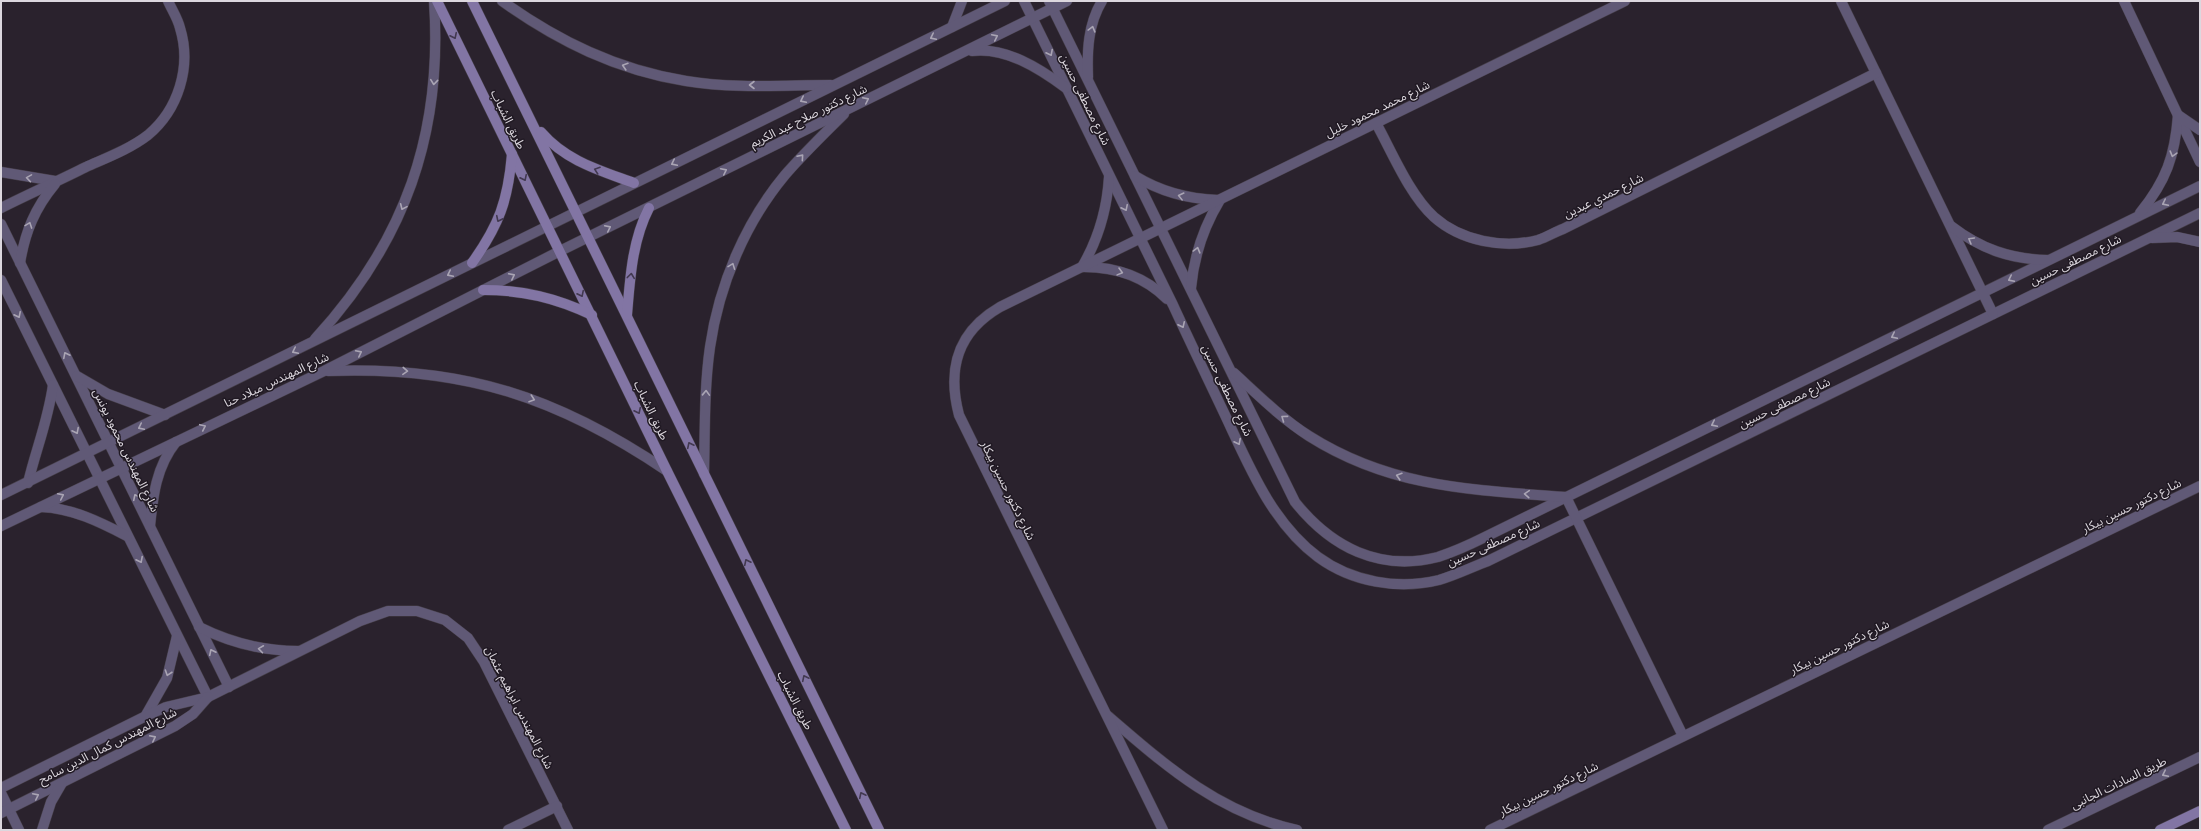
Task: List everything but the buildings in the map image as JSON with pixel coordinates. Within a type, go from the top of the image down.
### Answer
[{"type":"main road","name":"طريق الشباب","points":[[435,1],[846,830]]},
{"type":"main road","name":"طريق الشباب","points":[[472,1],[879,830]]},
{"type":"main road","points":[[533,124],[548,141],[566,155],[587,166],[634,183]]},
{"type":"main road","points":[[472,263],[489,239],[502,212],[510,184],[512,154]]},
{"type":"main road","points":[[627,315],[640,225],[649,208]]},
{"type":"main road","points":[[483,290],[506,290],[543,296],[571,305],[592,315]]},
{"type":"main road","points":[[2160,830],[2200,811]]},
{"type":"street","points":[[1,208],[127,148],[147,136],[164,119],[178,91],[183,76],[185,52],[180,28],[168,1]]},
{"type":"street","points":[[311,343],[340,312],[365,278],[387,242],[405,203],[419,163],[429,122],[435,80],[435,1]]},
{"type":"street","points":[[502,1],[547,32],[580,49],[615,63],[650,74],[687,82],[724,85],[833,85]]},
{"type":"street","points":[[952,27],[962,1]]},
{"type":"street","name":"شارع دكتور صلاح عبد الكريم","points":[[547,226],[1005,1]]},
{"type":"street","name":"شارع مصطفى حسين","points":[[1024,1],[1141,239],[1235,436],[1272,508],[1300,543],[1320,558],[1341,570],[1365,579],[1389,583],[1414,584],[1439,580],[1488,561],[2200,213]]},
{"type":"street","name":"شارع دكتور صلاح عبد الكريم","points":[[560,251],[1032,18],[1051,5],[1068,1]]},
{"type":"street","points":[[1089,81],[1087,55],[1091,30],[1102,1]]},
{"type":"street","name":"شارع محمد محمود خليل","points":[[1141,239],[1625,1]]},
{"type":"street","points":[[1841,1],[1993,314]]},
{"type":"street","points":[[2124,1],[2200,162]]},
{"type":"street","name":"شارع مصطفى حسين","points":[[1051,5],[1295,502],[1309,520],[1327,536],[1347,548],[1369,556],[1392,561],[1415,561],[1438,557],[1483,538],[2200,186]]},
{"type":"street","points":[[964,52],[985,50],[1008,55],[1050,76],[1068,90]]},
{"type":"street","name":"شارع حمدي عبدين","points":[[1376,123],[1416,194],[1434,216],[1457,232],[1483,241],[1511,244],[1538,240],[1563,229],[1876,73]]},
{"type":"street","points":[[704,474],[707,378],[710,347],[720,301],[736,256],[766,201],[785,176],[851,108]]},
{"type":"street","points":[[2178,115],[2200,130]]},
{"type":"street","points":[[2138,216],[2155,195],[2168,170],[2176,143],[2178,115]]},
{"type":"street","points":[[1,172],[39,180],[57,181]]},
{"type":"street","points":[[1082,268],[1092,251],[1103,220],[1109,175]]},
{"type":"street","points":[[1135,176],[1150,185],[1178,195],[1220,200],[1200,239],[1192,270],[1191,289]]},
{"type":"street","points":[[20,263],[24,240],[32,219],[42,199],[57,181]]},
{"type":"street","name":"شارع المهندس محمود يونس","points":[[1,224],[229,687]]},
{"type":"street","points":[[1949,224],[1966,238],[1985,248],[2013,257],[2049,260]]},
{"type":"street","name":"شارع المهندس ميلاد حنا","points":[[1,495],[547,226]]},
{"type":"street","points":[[2148,238],[2177,237],[2200,242]]},
{"type":"street","name":"شارع دكتور حسين بيكار","points":[[1141,239],[985,316],[970,332],[960,351],[954,372],[954,394],[959,415],[969,439],[1163,830]]},
{"type":"street","name":"شارع المهندس ميلاد حنا","points":[[1,526],[178,439],[324,371],[560,251]]},
{"type":"street","points":[[1082,268],[1103,267],[1142,279],[1159,291],[1173,305]]},
{"type":"street","points":[[2,284],[208,697]]},
{"type":"street","points":[[324,371],[370,369],[415,372],[460,379],[505,390],[548,404],[589,423],[629,446],[667,471]]},
{"type":"street","points":[[1230,369],[1278,414],[1309,436],[1342,455],[1377,470],[1413,481],[1450,488],[1566,497],[1683,736]]},
{"type":"street","points":[[76,375],[108,394],[165,415]]},
{"type":"street","points":[[28,483],[33,460],[47,424],[53,386]]},
{"type":"street","points":[[150,526],[157,479],[165,456],[178,439]]},
{"type":"street","name":"شارع دكتور حسين بيكار","points":[[1490,830],[2200,486]]},
{"type":"street","points":[[39,507],[60,508],[106,525],[127,536]]},
{"type":"street","name":"شارع المهندس ابراهيم عثمان","points":[[208,697],[360,621],[388,611],[417,611],[445,620],[468,638],[484,662],[568,830]]},
{"type":"street","points":[[199,627],[244,646],[279,651],[300,651]]},
{"type":"street","points":[[146,716],[158,697],[166,678],[177,636]]},
{"type":"street","name":"شارع المهندس كمال الدين سامح","points":[[1,788],[166,707],[208,697]]},
{"type":"street","name":"شارع المهندس كمال الدين سامح","points":[[5,811],[175,726],[193,714],[208,697]]},
{"type":"street","points":[[1105,713],[1171,770],[1200,790],[1230,806],[1256,817],[1297,830]]},
{"type":"street","name":"طريق السادات الجانبى","points":[[2048,830],[2200,757]]},
{"type":"street","points":[[42,830],[51,802],[62,783]]},
{"type":"street","points":[[1,792],[5,811],[19,830]]},
{"type":"street","points":[[508,830],[557,806]]}]
